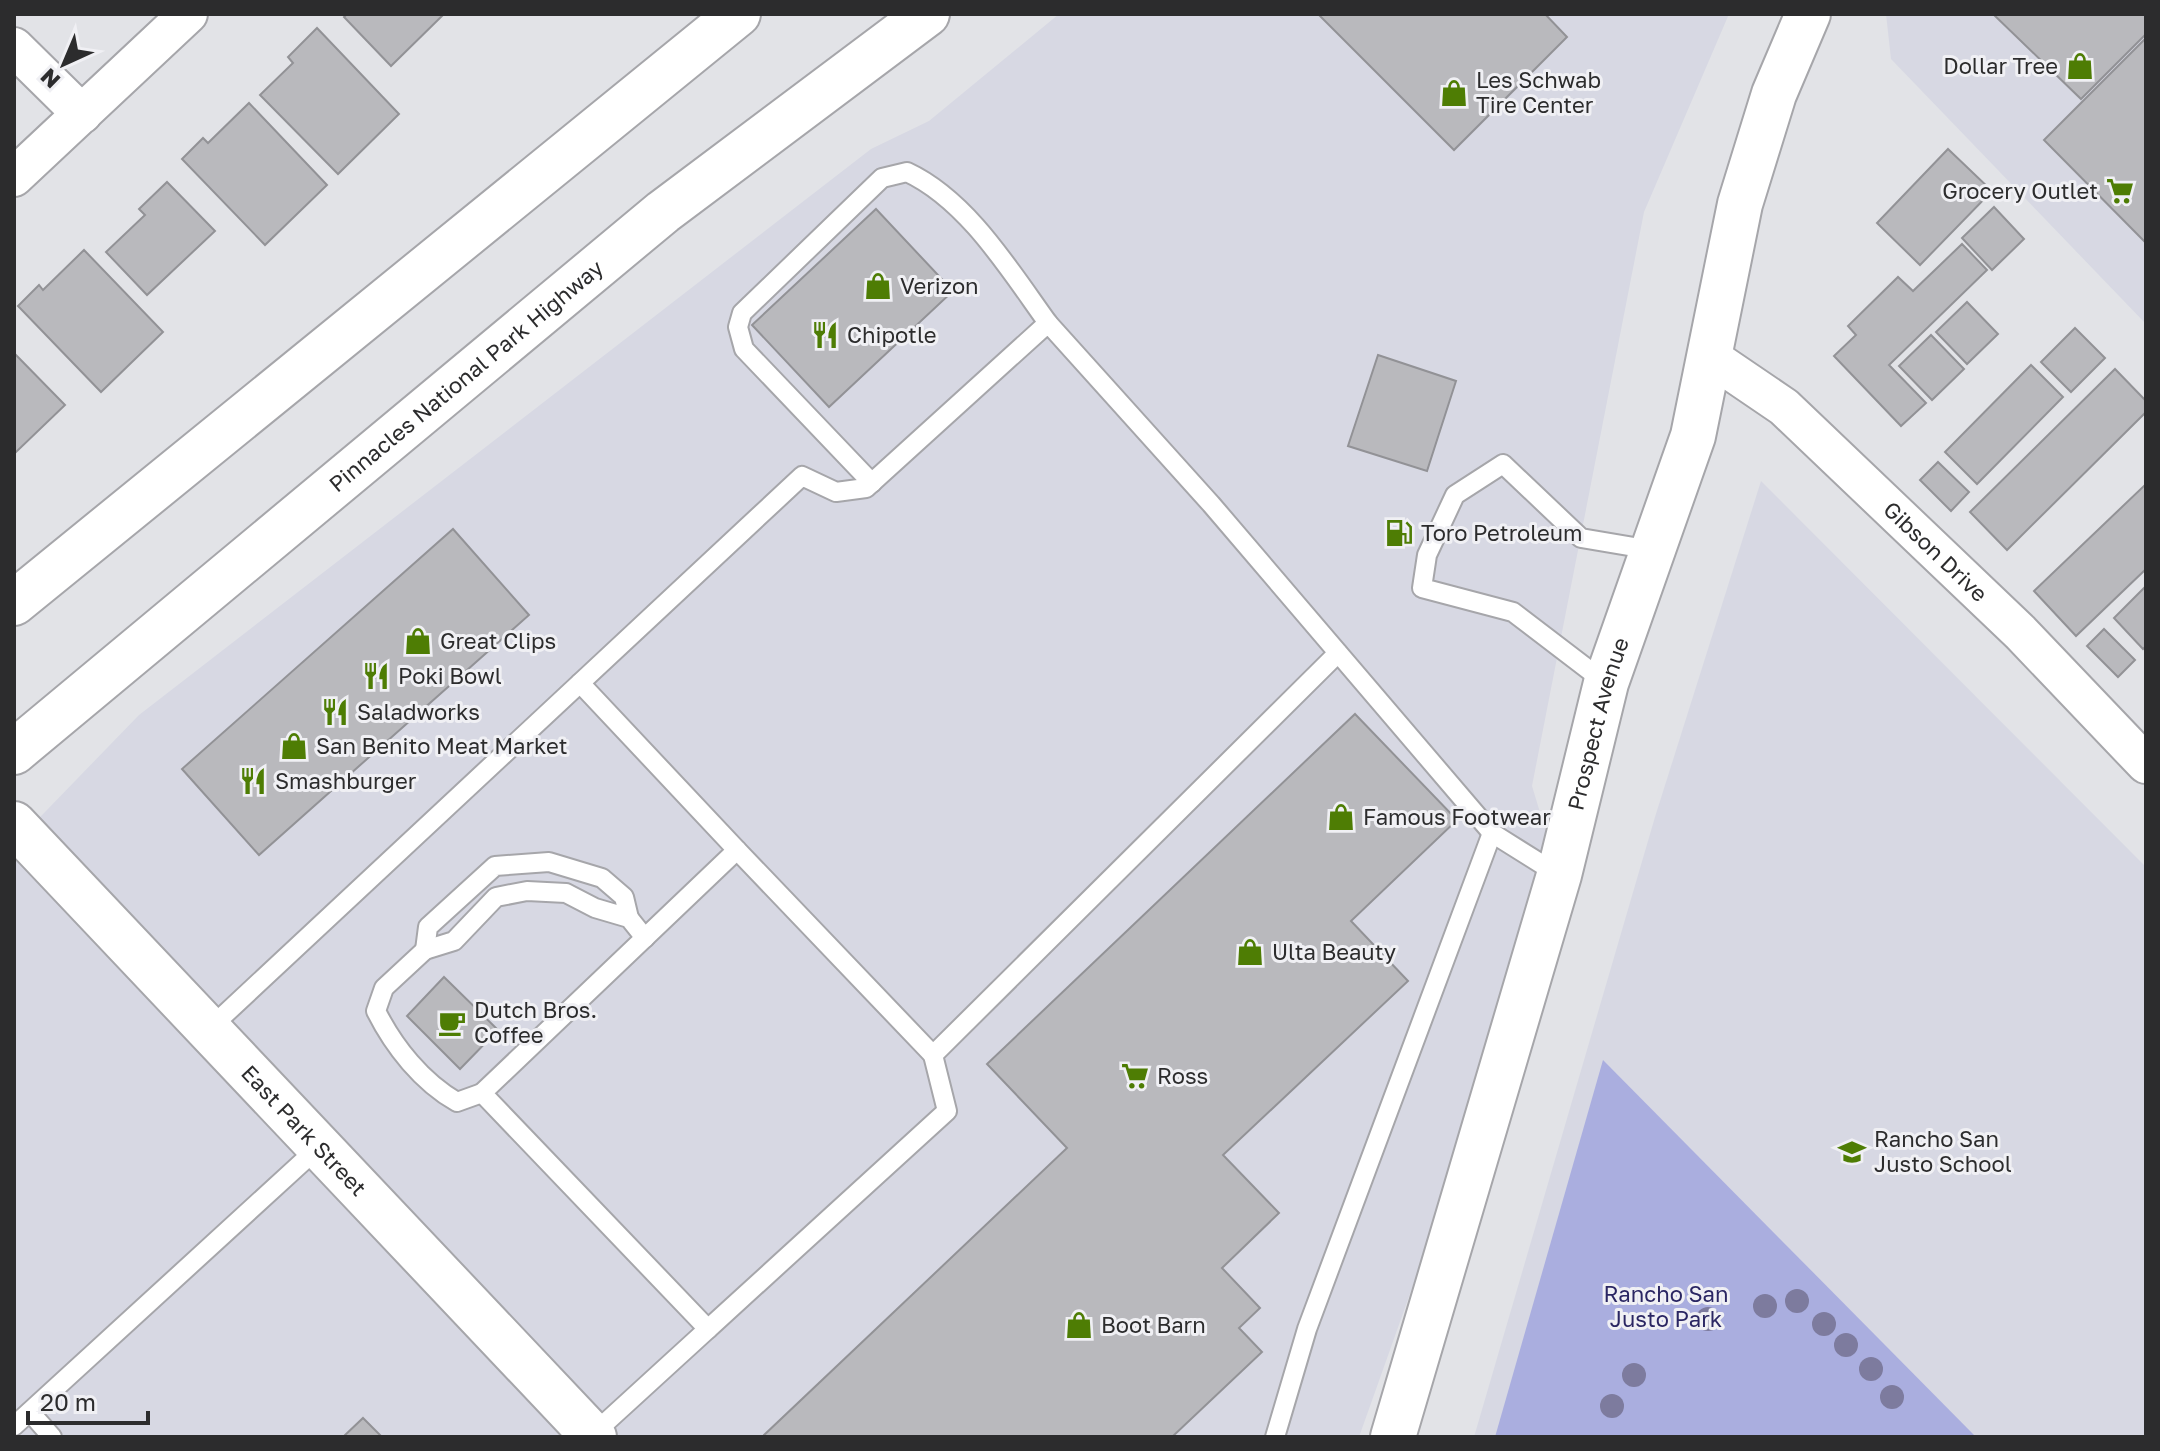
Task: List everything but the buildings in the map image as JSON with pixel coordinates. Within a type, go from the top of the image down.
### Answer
[{"type":"street","points":[[14,177],[188,14]]},
{"type":"street","points":[[14,603],[738,14]]},
{"type":"street","name":"Pinnacles National Park Highway","points":[[14,752],[663,212],[927,14]]},
{"type":"street","name":"Prospect Avenue","points":[[1393,1437],[1559,875],[1606,683],[1693,436],[1740,204],[1774,94],[1808,14]]},
{"type":"street","points":[[14,47],[82,114]]},
{"type":"street","name":"Gibson Drive","points":[[1709,356],[1784,407],[2020,632],[2146,764]]},
{"type":"street","name":"East Park Street","points":[[14,824],[592,1436]]},
{"type":"lane","points":[[872,483],[744,349],[738,327],[742,313],[882,178],[907,172],[933,184],[1002,259],[1048,323],[1492,833],[1559,875]]},
{"type":"lane","points":[[209,1029],[802,476],[836,492],[866,488],[1048,323]]},
{"type":"lane","points":[[1606,683],[1513,612],[1422,588],[1427,555],[1455,495],[1503,464],[1581,538],[1652,550]]},
{"type":"lane","points":[[933,1055],[1338,653]]},
{"type":"lane","points":[[580,683],[933,1055],[947,1111],[592,1436]]},
{"type":"lane","points":[[1275,1437],[1307,1329],[1492,833]]},
{"type":"lane","points":[[629,918],[595,908],[566,893],[527,891],[496,897],[454,941],[425,950],[384,988],[376,1011],[390,1039],[439,1092],[457,1102],[482,1093],[737,850]]},
{"type":"lane","points":[[425,950],[428,927],[495,866],[549,862],[602,878],[624,897],[629,918],[645,938]]},
{"type":"lane","points":[[482,1093],[708,1329]]},
{"type":"lane","points":[[14,1426],[320,1146]]},
{"type":"lane","points":[[30,1412],[52,1437]]},
{"type":"shaded area","points":[[1059,14],[1729,14],[1644,212],[1532,786],[1559,875],[1359,1437],[14,1437],[14,844],[139,715],[871,149],[929,121]]},
{"type":"shaded area","points":[[1886,14],[2146,14],[2146,324],[1891,59]]},
{"type":"shaded area","name":"Rancho San Justo School","points":[[1761,481],[2146,867],[2146,1437],[1474,1437],[1655,817]]},
{"type":"green space","name":"Rancho San Justo Park","points":[[1603,1060],[1976,1437],[1495,1437]]},
{"type":"place","name":"Dollar Tree","points":[[2080,66]]},
{"type":"place","name":"Les Schwab Tire Center","points":[[1454,93]]},
{"type":"place","name":"Grocery Outlet","points":[[2120,191]]},
{"type":"place","name":"Verizon","points":[[878,286]]},
{"type":"place","name":"Chipotle","points":[[825,335]]},
{"type":"place","name":"Toro Petroleum","points":[[1399,533]]},
{"type":"place","name":"Great Clips","points":[[418,641]]},
{"type":"place","name":"Poki Bowl","points":[[376,676]]},
{"type":"place","name":"Saladworks","points":[[335,712]]},
{"type":"place","name":"San Benito Meat Market","points":[[294,746]]},
{"type":"place","name":"Smashburger","points":[[253,781]]},
{"type":"place","name":"Famous Footwear","points":[[1341,817]]},
{"type":"place","name":"Ulta Beauty","points":[[1250,952]]},
{"type":"place","name":"Dutch Bros. Coffee","points":[[452,1023]]},
{"type":"place","name":"Ross","points":[[1135,1076]]},
{"type":"place","name":"Rancho San Justo School","points":[[1852,1152]]},
{"type":"place","name":"Boot Barn","points":[[1079,1325]]}]
